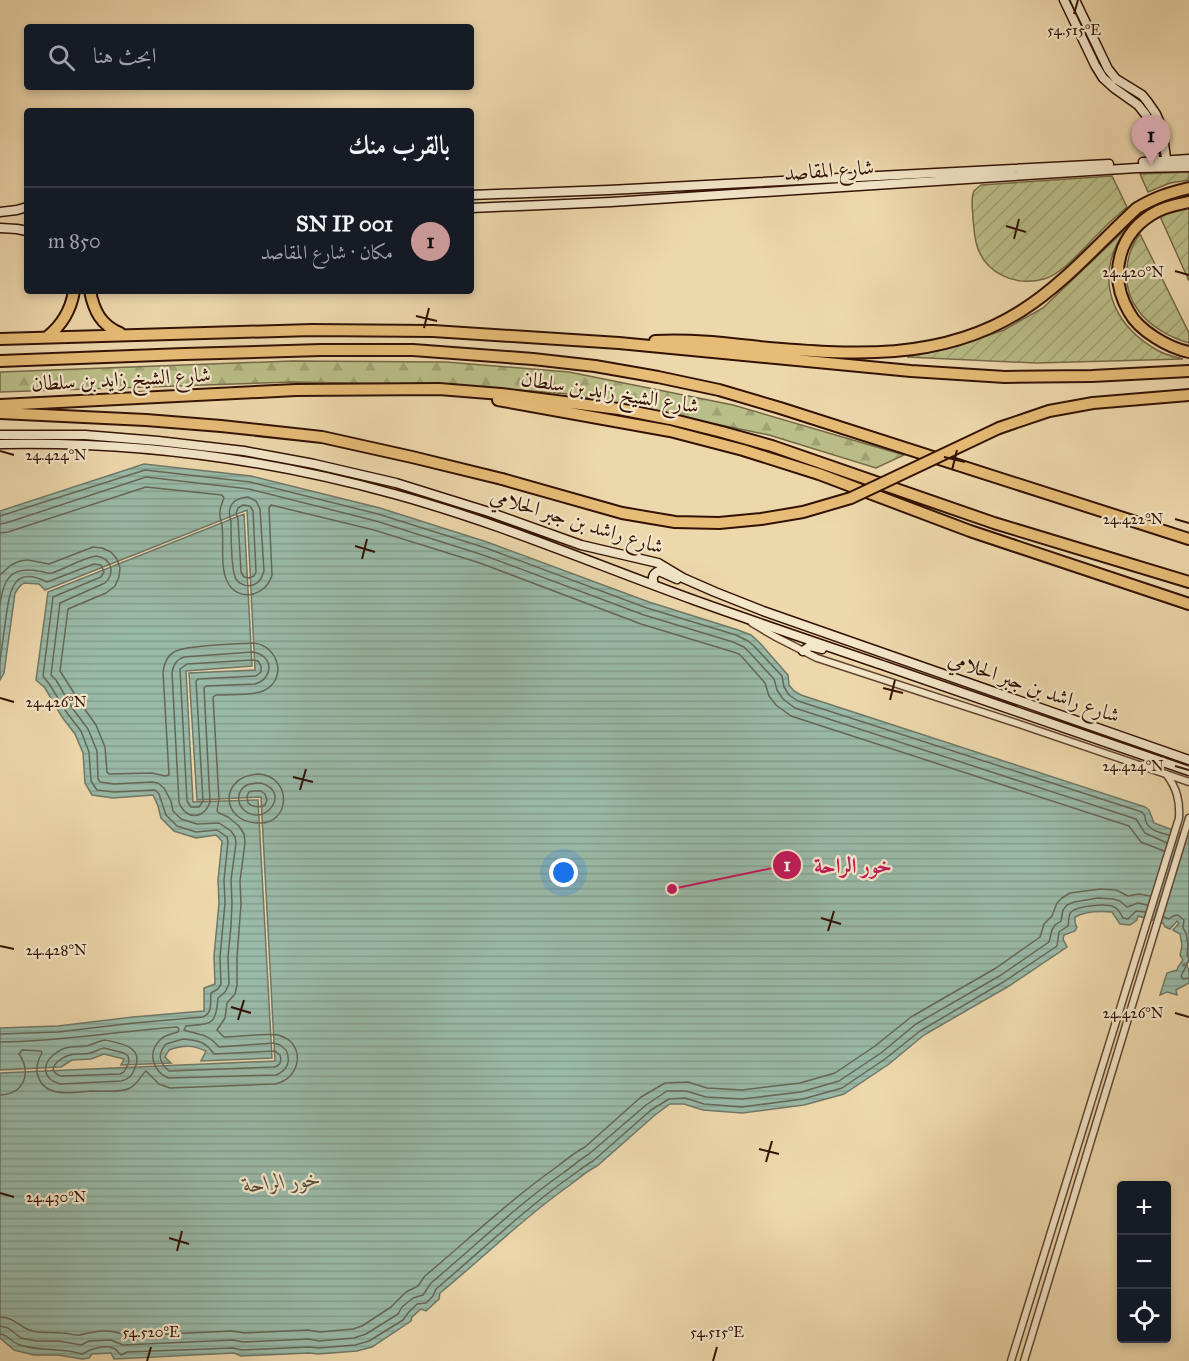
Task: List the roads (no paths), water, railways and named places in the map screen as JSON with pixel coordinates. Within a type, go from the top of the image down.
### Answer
[{"type":"highway","points":[[619,343],[674,340],[880,353],[920,349],[962,340],[994,327],[1038,299],[1137,208],[1167,193],[1189,188]]},
{"type":"highway","points":[[1185,351],[1159,340],[1130,315],[1122,299],[1118,282],[1119,263],[1124,243],[1135,228],[1159,210],[1189,202]]},
{"type":"highway","points":[[47,337],[67,315],[73,294]]},
{"type":"highway","points":[[91,294],[99,317],[110,328],[123,334]]},
{"type":"highway","points":[[0,339],[123,334],[388,330],[619,343],[911,371],[1005,377],[1092,376],[1188,371]]},
{"type":"highway","name":"شارع الشيخ زايد بن سلطان","points":[[0,361],[321,350],[413,350],[595,366],[719,390],[1189,539]]},
{"type":"highway","points":[[439,389],[670,431],[743,450],[819,474],[970,531],[1189,604]]},
{"type":"highway","name":"شارع الشيخ زايد بن سلطان","points":[[0,405],[296,390],[439,389],[619,409],[722,432],[793,453],[994,523],[1189,582]]},
{"type":"highway","points":[[0,413],[146,420],[322,437],[502,479],[622,513],[675,522],[719,523],[803,512],[851,498],[999,429],[1049,411],[1093,403],[1189,395]]},
{"type":"main road","points":[[1064,0],[1102,78],[1138,105],[1146,115],[1152,129],[1156,164]]},
{"type":"main road","points":[[1075,0],[1108,69],[1116,79],[1142,95],[1156,114],[1162,128],[1166,164]]},
{"type":"main road","name":"شارع المقاصد","points":[[1166,164],[1189,159]]},
{"type":"main road","name":"شارع المقاصد","points":[[474,195],[1156,164],[1189,167]]},
{"type":"main road","name":"شارع المقاصد","points":[[474,208],[611,202],[1074,169]]},
{"type":"main road","points":[[0,212],[24,208]]},
{"type":"main road","points":[[0,228],[24,230]]},
{"type":"main road","name":"شارع راشد بن جبر الحلامي","points":[[0,435],[85,435],[244,451],[396,483],[489,512],[580,545],[658,563],[700,586],[774,614],[1189,760]]},
{"type":"main road","name":"شارع راشد بن جبر الحلامي","points":[[0,444],[86,445],[158,450],[243,461],[312,474],[393,494],[478,520],[741,617],[1189,771]]},
{"type":"main road","points":[[654,585],[653,576],[658,571],[692,586],[700,586]]},
{"type":"main road","points":[[803,651],[810,646],[849,654]]},
{"type":"street","points":[[741,617],[818,658],[1189,782]]},
{"type":"street","points":[[1011,1361],[1179,818],[1180,804],[1176,790],[1166,774]]},
{"type":"street","points":[[1024,1361],[1188,819]]},
{"type":"water","points":[[144,464],[251,476],[380,508],[487,542],[649,602],[751,635],[788,675],[789,685],[794,691],[801,695],[1145,807],[1149,810],[1154,823],[1189,836],[1189,962],[1183,966],[1187,965],[1189,983],[1176,990],[1177,995],[1167,992],[1160,995],[1167,973],[1177,970],[1183,960],[1180,955],[1182,946],[1180,934],[1173,930],[1179,923],[1177,921],[1170,929],[1163,923],[1138,916],[1137,920],[1130,925],[1120,924],[1112,912],[1079,915],[1075,917],[1077,927],[1075,931],[1064,935],[1063,939],[1067,947],[1009,986],[924,1035],[889,1064],[844,1094],[804,1105],[742,1113],[703,1110],[684,1104],[670,1104],[597,1166],[586,1172],[520,1224],[440,1293],[439,1299],[426,1311],[421,1309],[411,1321],[372,1347],[357,1351],[318,1354],[241,1356],[234,1353],[114,1359],[111,1353],[92,1354],[89,1358],[82,1359],[58,1355],[34,1355],[14,1350],[0,1338],[0,1073],[275,1061],[261,797],[197,800],[189,673],[255,670],[247,510],[45,590],[39,584],[24,583],[15,593],[4,673],[0,680],[0,511]]},
{"type":"water","points":[[244,514],[252,666],[186,671],[193,802],[258,800],[272,1058],[201,1061],[206,1051],[183,1047],[169,1050],[165,1057],[171,1063],[121,1065],[124,1059],[104,1054],[91,1059],[72,1060],[61,1067],[0,1070],[0,1028],[58,1026],[204,1011],[204,988],[215,984],[214,956],[222,841],[216,835],[196,838],[174,831],[161,818],[153,795],[113,798],[92,795],[85,783],[83,753],[75,734],[45,688],[36,680],[48,592]]},
{"type":"place","name":"SN IP 001","points":[[1151,165]]},
{"type":"place","name":"خور الراحة","points":[[672,889]]}]
